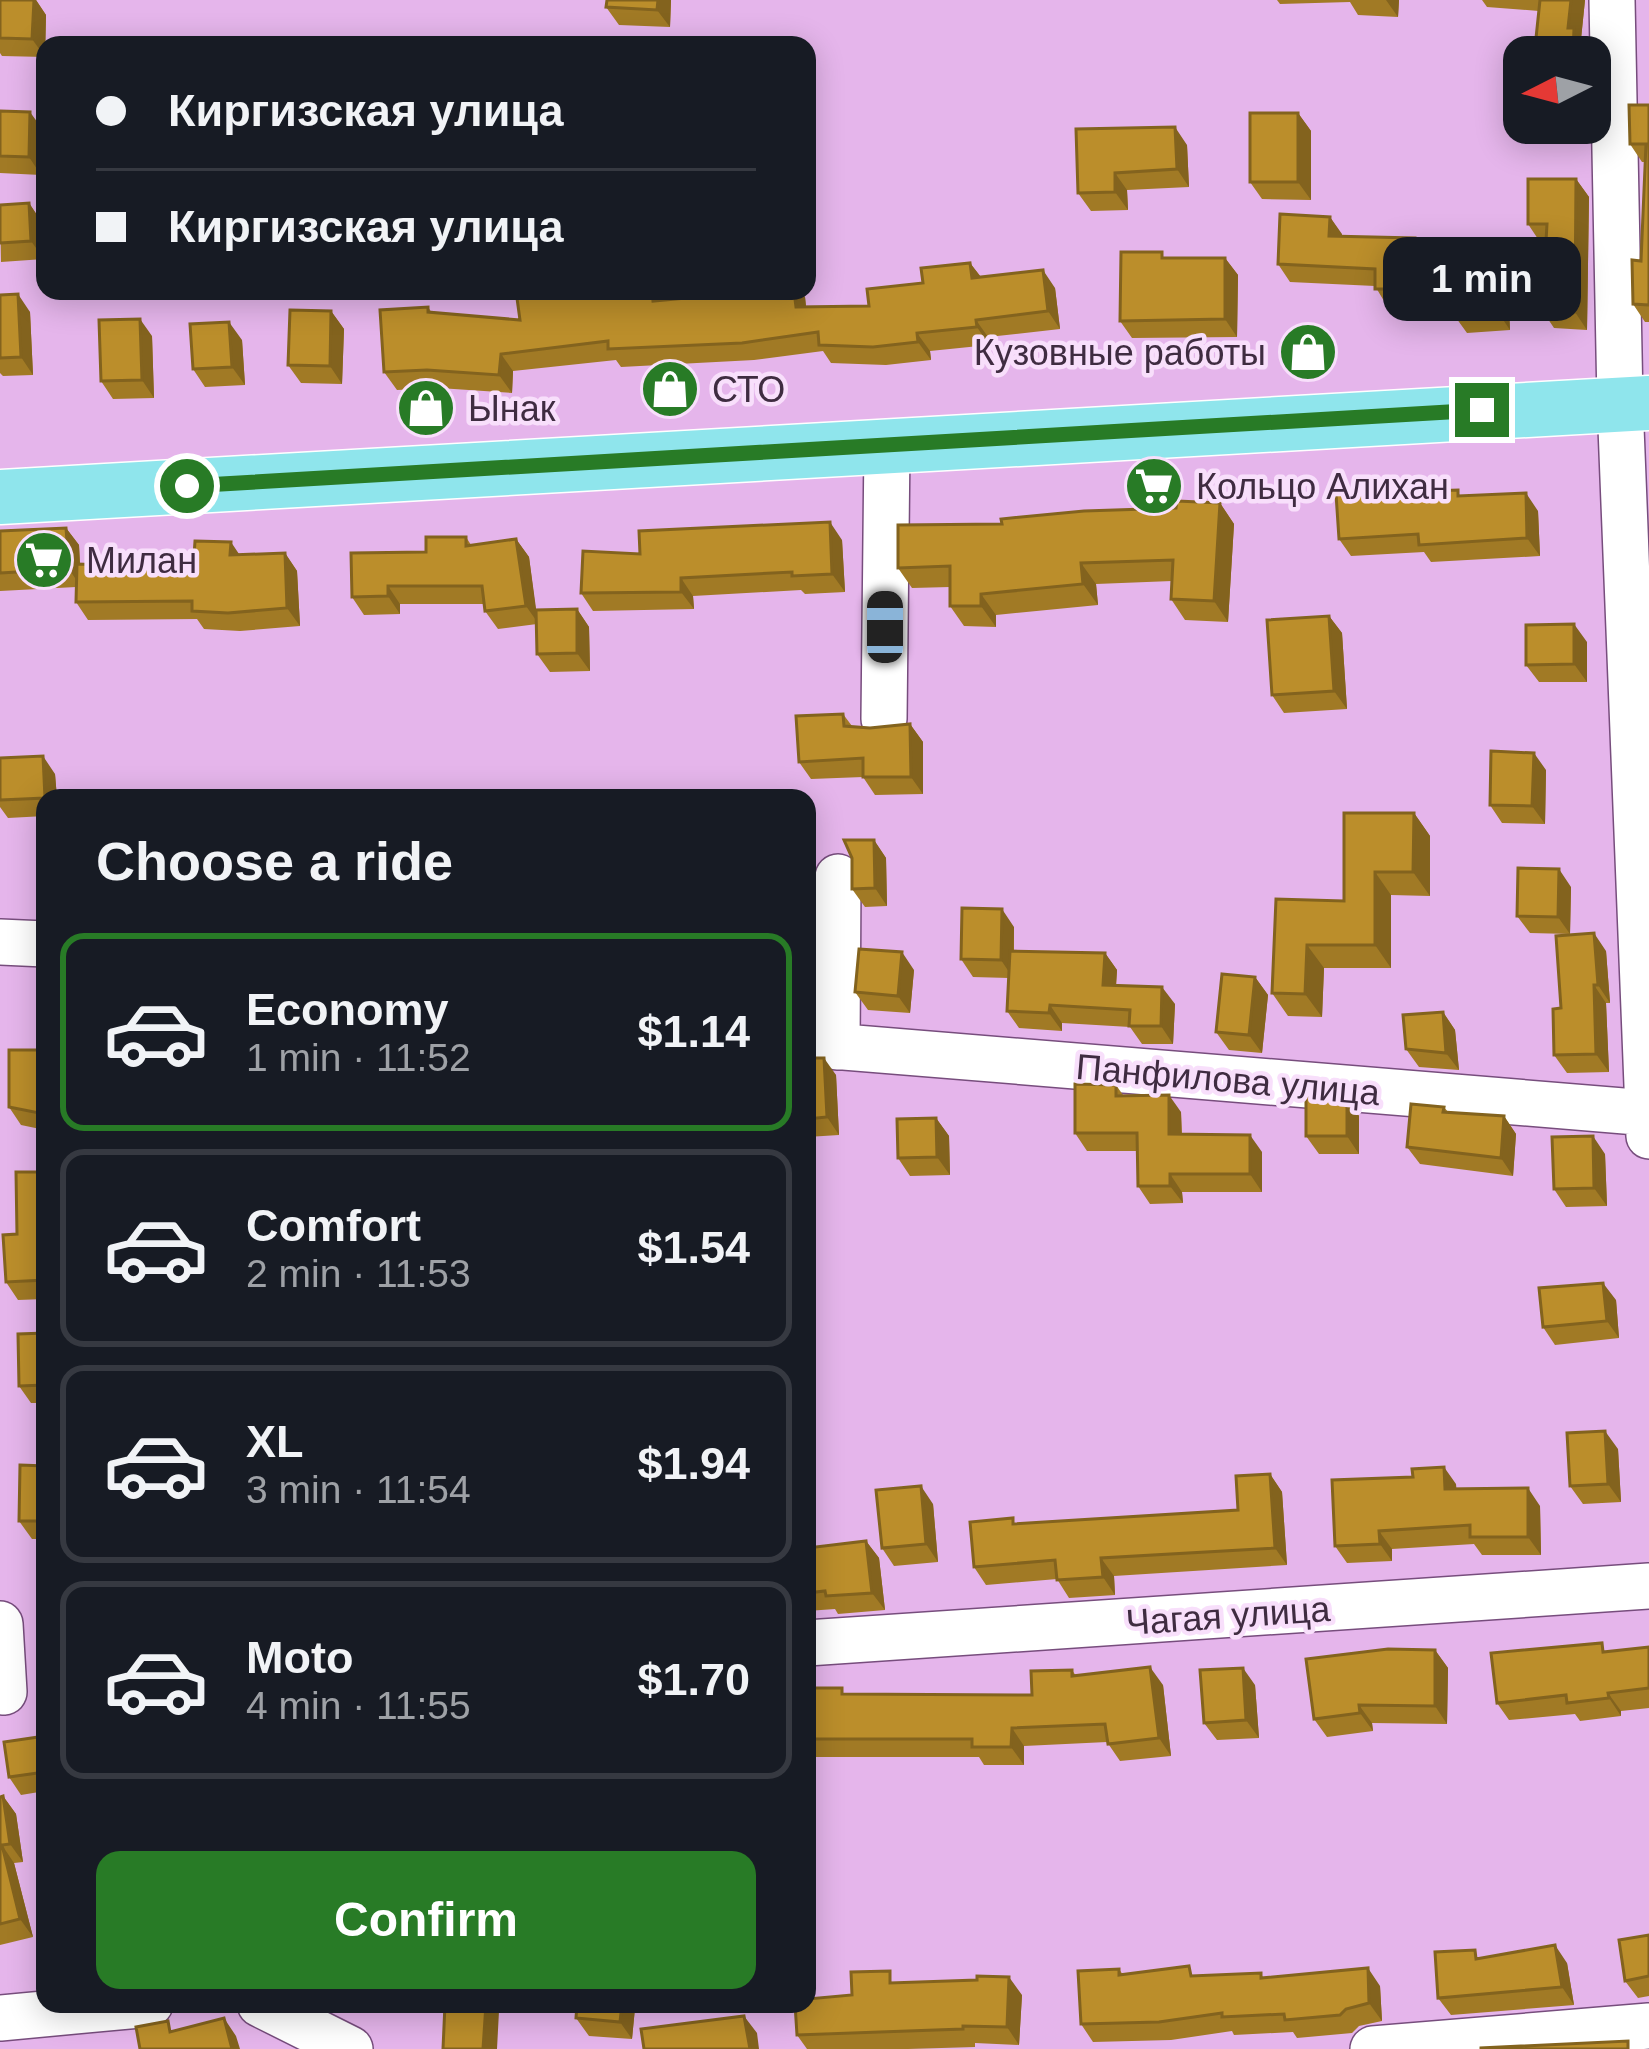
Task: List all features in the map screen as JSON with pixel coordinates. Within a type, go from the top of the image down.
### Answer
[{"type":"main road","points":[[0,497],[1634,402]]},
{"type":"street","points":[[1612,0],[1634,402],[1648,1121]]},
{"type":"street","points":[[884,719],[886,445]]},
{"type":"street","points":[[822,1046],[838,877]]},
{"type":"street","points":[[0,941],[36,943]]},
{"type":"street","name":"Панфилова улица","points":[[822,1046],[1648,1121]]},
{"type":"street","name":"Чагая улица","points":[[816,1642],[1649,1586]]},
{"type":"street","points":[[0,1624],[16,1691]]},
{"type":"street","points":[[0,2018],[54,2013]]},
{"type":"street","points":[[278,2013],[350,2049]]},
{"type":"street","points":[[1373,2049],[1649,2026]]},
{"type":"building","points":[[0,0],[34,0],[32,39],[0,38]]},
{"type":"building","points":[[607,0],[658,0],[657,10],[606,7]]},
{"type":"building","points":[[1540,0],[1571,0],[1568,28],[1574,28],[1574,36],[1536,36]]},
{"type":"building","points":[[1629,105],[1649,105],[1649,305],[1633,304],[1632,260],[1641,261],[1646,144],[1630,144]]},
{"type":"building","points":[[0,111],[30,112],[29,157],[0,156]]},
{"type":"building","points":[[1250,113],[1298,113],[1298,182],[1250,182]]},
{"type":"building","points":[[1175,127],[1177,169],[1115,173],[1115,192],[1078,193],[1076,129]]},
{"type":"building","points":[[1528,179],[1576,179],[1575,312],[1542,310],[1547,224],[1528,224]]},
{"type":"building","points":[[29,203],[31,241],[0,243],[0,205]]},
{"type":"building","points":[[1280,214],[1330,217],[1329,236],[1415,238],[1414,289],[1375,289],[1375,269],[1278,264]]},
{"type":"building","points":[[1121,252],[1162,252],[1162,258],[1225,258],[1225,319],[1120,321]]},
{"type":"building","points":[[970,263],[972,278],[1043,270],[1048,311],[976,320],[977,327],[917,333],[918,342],[873,347],[819,345],[818,332],[742,343],[608,349],[608,341],[501,354],[499,375],[384,372],[380,310],[428,307],[428,312],[520,320],[517,300],[795,300],[796,307],[869,306],[867,289],[923,283],[921,268]]},
{"type":"building","points":[[1495,268],[1498,312],[1454,315],[1451,271]]},
{"type":"building","points":[[18,294],[21,357],[0,358],[0,295]]},
{"type":"building","points":[[290,310],[331,311],[330,366],[288,365]]},
{"type":"building","points":[[140,319],[142,380],[101,381],[99,320]]},
{"type":"building","points":[[229,322],[232,367],[193,369],[190,324]]},
{"type":"building","points":[[1458,490],[1458,496],[1526,493],[1527,538],[1419,545],[1418,534],[1339,539],[1336,494]]},
{"type":"building","points":[[1177,501],[1220,503],[1214,601],[1171,599],[1173,560],[1081,563],[1083,584],[981,594],[981,606],[950,606],[950,566],[898,568],[898,525],[1002,524],[1001,519],[1084,511],[1176,508]]},
{"type":"building","points":[[830,522],[832,574],[681,578],[681,592],[581,593],[583,551],[640,554],[639,531]]},
{"type":"building","points":[[66,528],[69,569],[0,573],[0,531]]},
{"type":"building","points":[[426,537],[466,537],[466,546],[516,539],[526,606],[485,611],[482,586],[388,586],[388,596],[352,597],[351,553],[426,552]]},
{"type":"building","points":[[195,541],[231,542],[230,555],[285,553],[287,608],[228,613],[192,611],[192,601],[76,602],[77,564],[143,566],[143,558],[194,556]]},
{"type":"building","points":[[577,609],[577,653],[537,654],[536,610]]},
{"type":"building","points":[[1329,616],[1334,691],[1272,695],[1267,620]]},
{"type":"building","points":[[1574,624],[1574,664],[1526,665],[1526,625]]},
{"type":"building","points":[[843,714],[844,726],[910,724],[911,777],[863,777],[863,758],[799,762],[796,716]]},
{"type":"building","points":[[1491,751],[1534,753],[1532,806],[1490,805]]},
{"type":"building","points":[[43,756],[45,789],[36,789],[36,798],[0,800],[0,758]]},
{"type":"building","points":[[1344,813],[1414,813],[1413,872],[1375,872],[1375,945],[1307,945],[1305,994],[1272,993],[1276,899],[1344,901]]},
{"type":"building","points":[[844,840],[874,840],[875,888],[852,889],[852,858]]},
{"type":"building","points":[[1518,868],[1559,869],[1558,917],[1517,916]]},
{"type":"building","points":[[962,908],[1002,909],[1001,960],[961,959]]},
{"type":"building","points":[[1594,933],[1596,1054],[1554,1055],[1553,1009],[1561,1008],[1556,936]]},
{"type":"building","points":[[859,949],[902,952],[898,996],[855,992]]},
{"type":"building","points":[[1010,951],[1105,953],[1103,985],[1162,987],[1161,1026],[1129,1026],[1130,1010],[1050,1005],[1049,1013],[1007,1011]]},
{"type":"building","points":[[1222,974],[1255,977],[1249,1035],[1216,1032]]},
{"type":"building","points":[[1443,1012],[1446,1053],[1406,1049],[1403,1015]]},
{"type":"building","points":[[9,1050],[36,1050],[36,1112],[9,1107]]},
{"type":"building","points":[[816,1058],[824,1058],[827,1117],[816,1118]]},
{"type":"building","points":[[1075,1084],[1116,1085],[1116,1096],[1169,1095],[1169,1134],[1250,1135],[1250,1174],[1170,1174],[1170,1186],[1138,1186],[1137,1133],[1075,1133]]},
{"type":"building","points":[[1306,1096],[1347,1099],[1347,1136],[1306,1136]]},
{"type":"building","points":[[1411,1104],[1444,1107],[1443,1112],[1504,1116],[1501,1158],[1407,1147]]},
{"type":"building","points":[[936,1118],[937,1157],[898,1158],[897,1119]]},
{"type":"building","points":[[1593,1136],[1594,1188],[1554,1189],[1552,1137]]},
{"type":"building","points":[[16,1172],[36,1172],[36,1280],[6,1282],[3,1235],[17,1234]]},
{"type":"building","points":[[1603,1283],[1607,1321],[1543,1327],[1539,1288]]},
{"type":"building","points":[[36,1333],[36,1385],[19,1386],[18,1334]]},
{"type":"building","points":[[1605,1431],[1608,1484],[1570,1486],[1567,1433]]},
{"type":"building","points":[[20,1465],[36,1466],[36,1521],[19,1521]]},
{"type":"building","points":[[1444,1467],[1445,1489],[1528,1488],[1528,1537],[1470,1537],[1470,1525],[1379,1531],[1380,1544],[1335,1546],[1332,1480],[1413,1477],[1412,1469]]},
{"type":"building","points":[[1270,1474],[1275,1548],[1101,1558],[1103,1577],[1057,1580],[1055,1560],[974,1567],[970,1522],[1013,1518],[1013,1524],[1238,1510],[1236,1476]]},
{"type":"building","points":[[921,1486],[926,1544],[882,1548],[876,1490]]},
{"type":"building","points":[[866,1541],[872,1593],[826,1596],[825,1591],[816,1592],[816,1547]]},
{"type":"building","points":[[1602,1643],[1603,1652],[1649,1647],[1649,1688],[1567,1703],[1566,1695],[1497,1703],[1491,1653]]},
{"type":"building","points":[[1388,1649],[1435,1650],[1435,1706],[1359,1705],[1360,1713],[1314,1719],[1306,1659]]},
{"type":"building","points":[[1150,1667],[1159,1738],[1108,1744],[1105,1724],[1012,1728],[1011,1747],[972,1747],[972,1739],[816,1739],[816,1688],[842,1688],[842,1694],[1032,1695],[1031,1671],[1072,1670],[1072,1676]]},
{"type":"building","points":[[1243,1668],[1246,1720],[1204,1723],[1200,1670]]},
{"type":"building","points":[[36,1737],[36,1773],[9,1777],[4,1742]]},
{"type":"building","points":[[0,1797],[10,1844],[2,1845],[20,1919],[0,1924]]},
{"type":"building","points":[[1649,1935],[1649,1976],[1625,1981],[1619,1940]]},
{"type":"building","points":[[1555,1945],[1562,1987],[1438,1998],[1435,1952],[1475,1950],[1476,1959]]},
{"type":"building","points":[[1189,1966],[1191,1976],[1261,1973],[1261,1978],[1368,1968],[1369,2003],[1340,2015],[1285,2020],[1284,2014],[1222,2017],[1222,2013],[1159,2022],[1081,2024],[1078,1971],[1119,1969],[1119,1975]]},
{"type":"building","points":[[890,1971],[890,1983],[1009,1977],[1007,2027],[797,2035],[796,2013],[816,2013],[816,1998],[852,1995],[851,1972]]},
{"type":"building","points":[[445,2013],[485,2013],[483,2049],[443,2049]]},
{"type":"building","points":[[576,2013],[621,2013],[620,2022],[576,2018]]},
{"type":"building","points":[[744,2016],[750,2049],[644,2049],[641,2029]]},
{"type":"building","points":[[224,2018],[232,2049],[140,2049],[136,2027],[168,2021],[170,2032]]},
{"type":"building","points":[[1628,2041],[1628,2049],[1481,2049],[1481,2048]]},
{"type":"place","name":"Кузовные работы","points":[[1308,352]]},
{"type":"place","name":"СТО","points":[[670,389]]},
{"type":"place","name":"Ынак","points":[[426,408]]},
{"type":"place","name":"Кольцо Алихан","points":[[1154,486]]},
{"type":"place","name":"Милан","points":[[44,560]]},
{"type":"route","points":[[187,486],[1482,410]]}]
